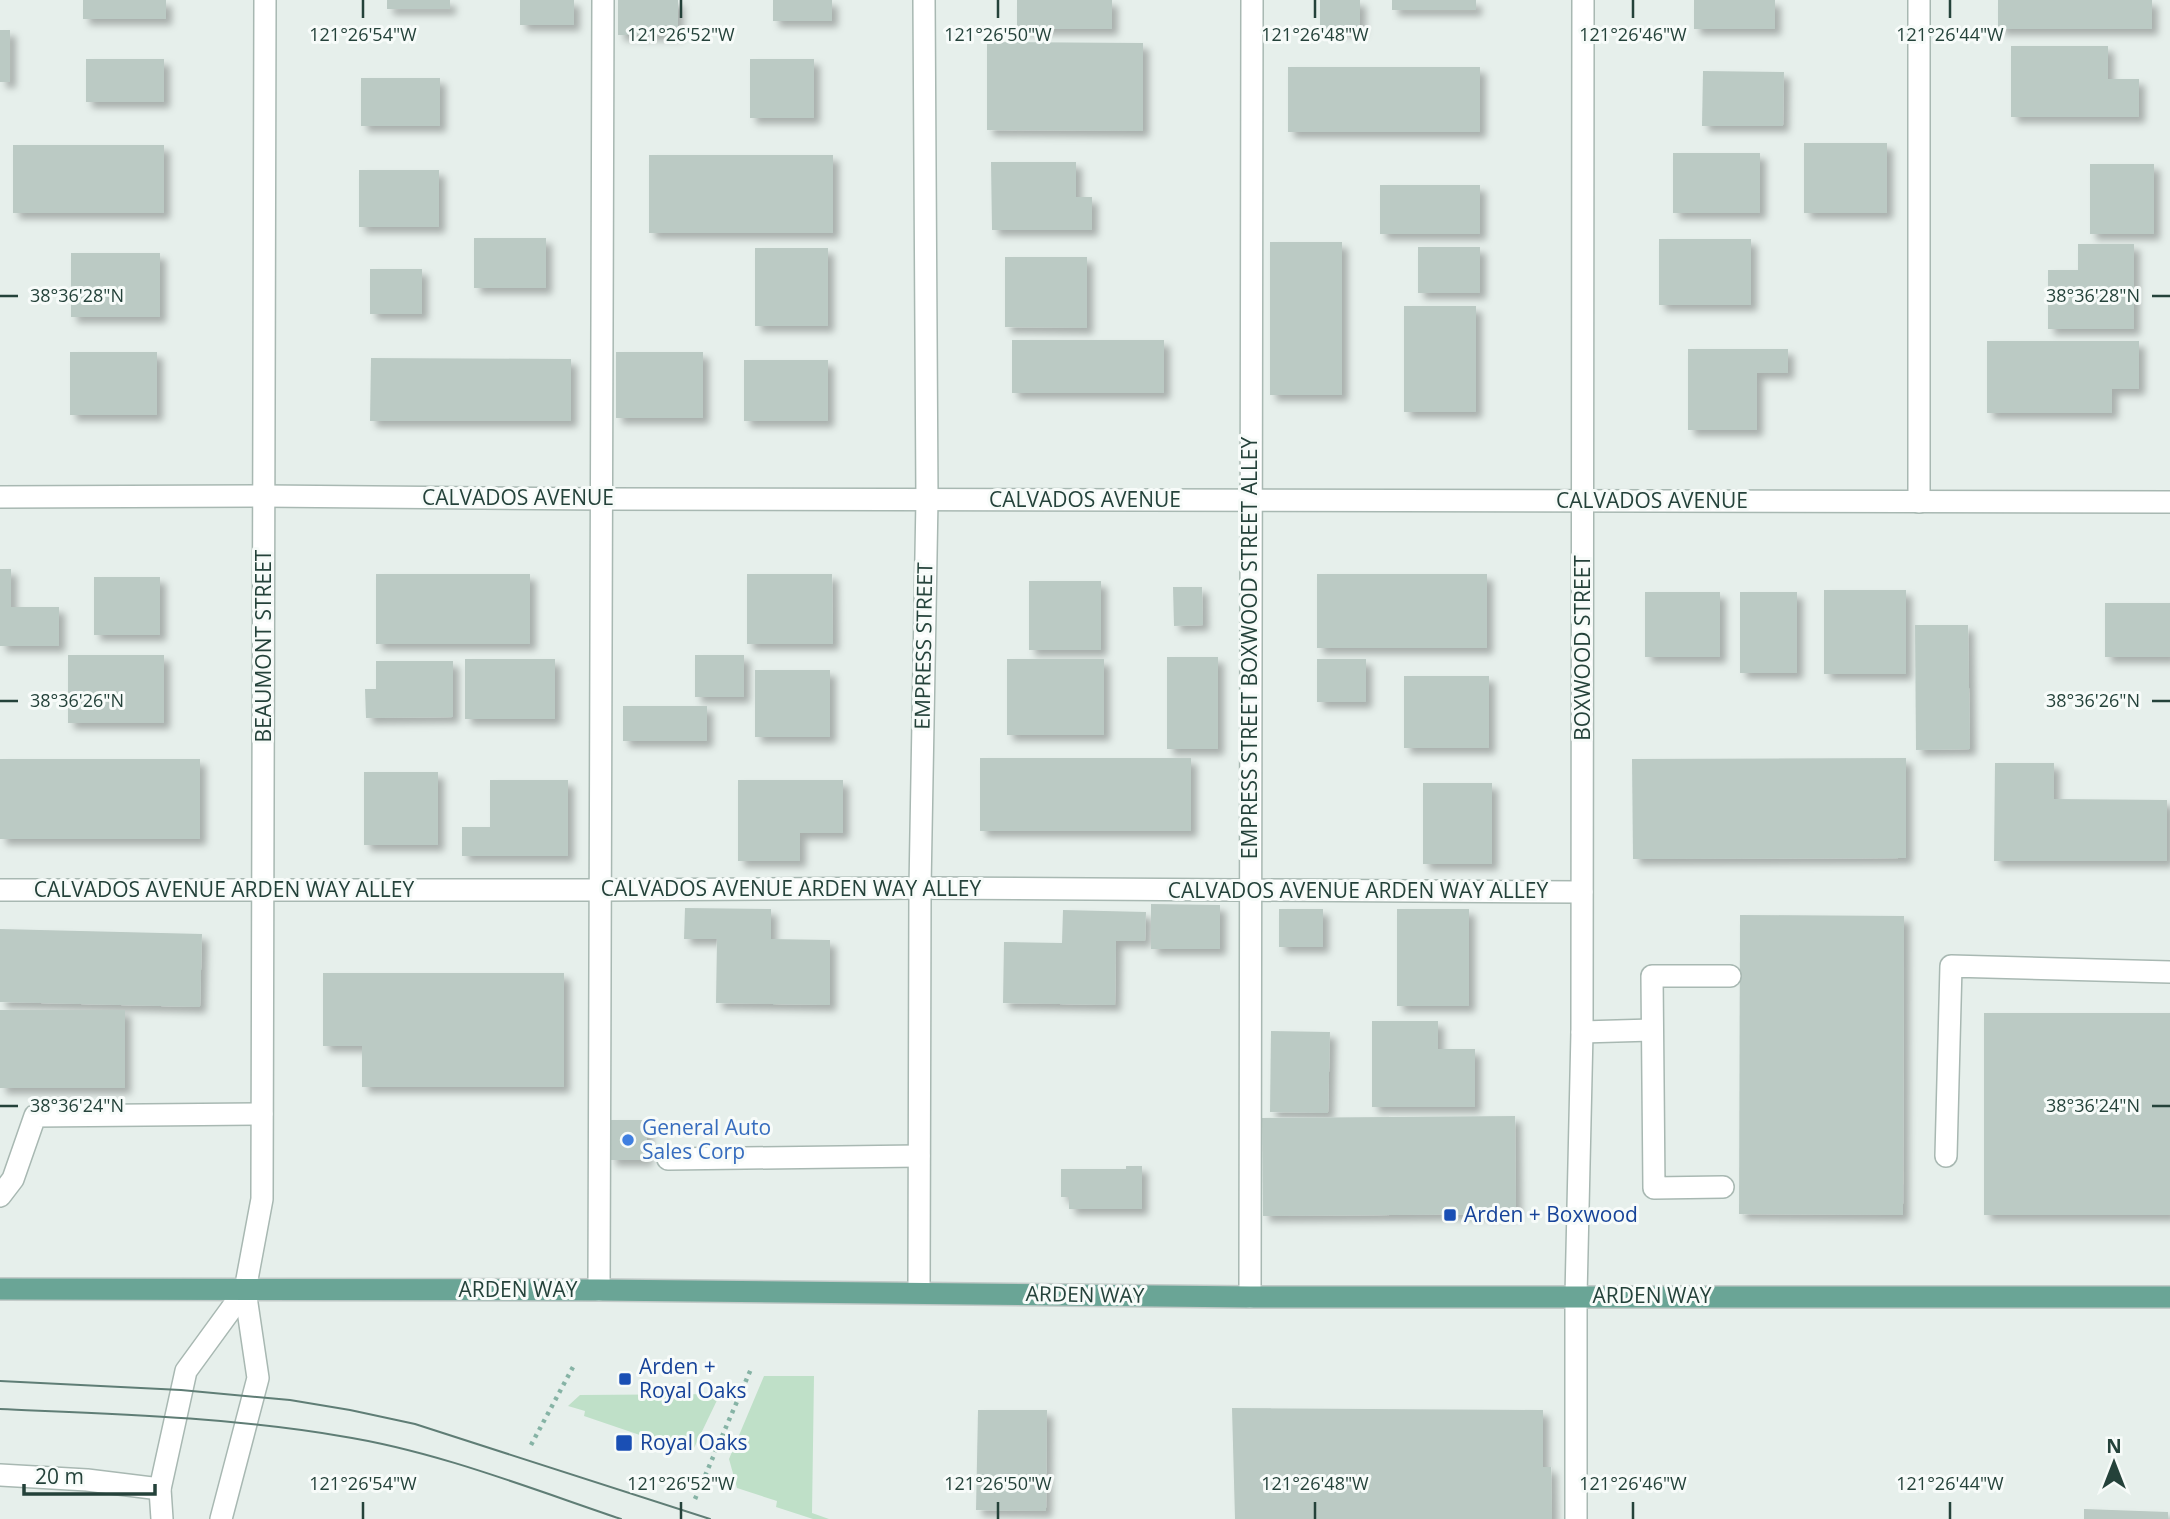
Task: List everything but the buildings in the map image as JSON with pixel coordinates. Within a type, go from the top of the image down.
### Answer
[{"type":"main road","name":"ARDEN WAY","points":[[0,1289],[599,1290],[1250,1297],[2170,1297]]},
{"type":"street","name":"BEAUMONT STREET","points":[[245,1290],[262,1199],[265,0]]},
{"type":"street","points":[[599,1290],[603,0]]},
{"type":"street","name":"EMPRESS STREET","points":[[919,1293],[920,888],[927,499],[924,0]]},
{"type":"street","name":"EMPRESS STREET BOXWOOD STREET ALLEY","points":[[1250,1297],[1252,0]]},
{"type":"street","name":"BOXWOOD STREET","points":[[1576,1519],[1576,1296],[1582,1032],[1583,0]]},
{"type":"street","points":[[1919,0],[1919,502]]},
{"type":"street","name":"CALVADOS AVENUE","points":[[0,498],[263,496],[2170,502]]},
{"type":"street","name":"CALVADOS AVENUE ARDEN WAY ALLEY","points":[[0,890],[920,888],[1582,892]]},
{"type":"street","points":[[1946,1156],[1951,966],[2170,972]]},
{"type":"street","points":[[1723,1187],[1654,1188],[1652,976],[1730,976]]},
{"type":"street","points":[[1582,1032],[1652,1030]]},
{"type":"street","points":[[0,1196],[13,1179],[35,1115],[262,1114]]},
{"type":"street","points":[[668,1159],[919,1156]]},
{"type":"street","points":[[162,1519],[160,1489],[186,1371],[245,1290]]},
{"type":"street","points":[[221,1519],[258,1378],[245,1290]]},
{"type":"street","points":[[0,1475],[87,1480],[160,1489]]},
{"type":"path","points":[[531,1445],[573,1367]]},
{"type":"path","points":[[695,1499],[751,1369]]},
{"type":"green space","points":[[764,1376],[814,1376],[812,1513],[829,1519],[813,1519],[776,1507],[777,1501],[737,1488],[729,1459]]},
{"type":"green space","points":[[720,1394],[694,1448],[677,1443],[675,1447],[584,1416],[585,1411],[568,1406],[580,1395]]},
{"type":"tram line","points":[[0,1381],[181,1390],[290,1400],[350,1410],[415,1424],[710,1519]]},
{"type":"tram line","points":[[0,1409],[213,1420],[340,1436],[447,1461],[621,1519]]},
{"type":"place","name":"General Auto Sales Corp","points":[[628,1140]]},
{"type":"place","name":"Arden + Boxwood","points":[[1450,1215]]},
{"type":"place","name":"Arden + Royal Oaks","points":[[625,1379]]},
{"type":"place","name":"Royal Oaks","points":[[624,1443]]}]
